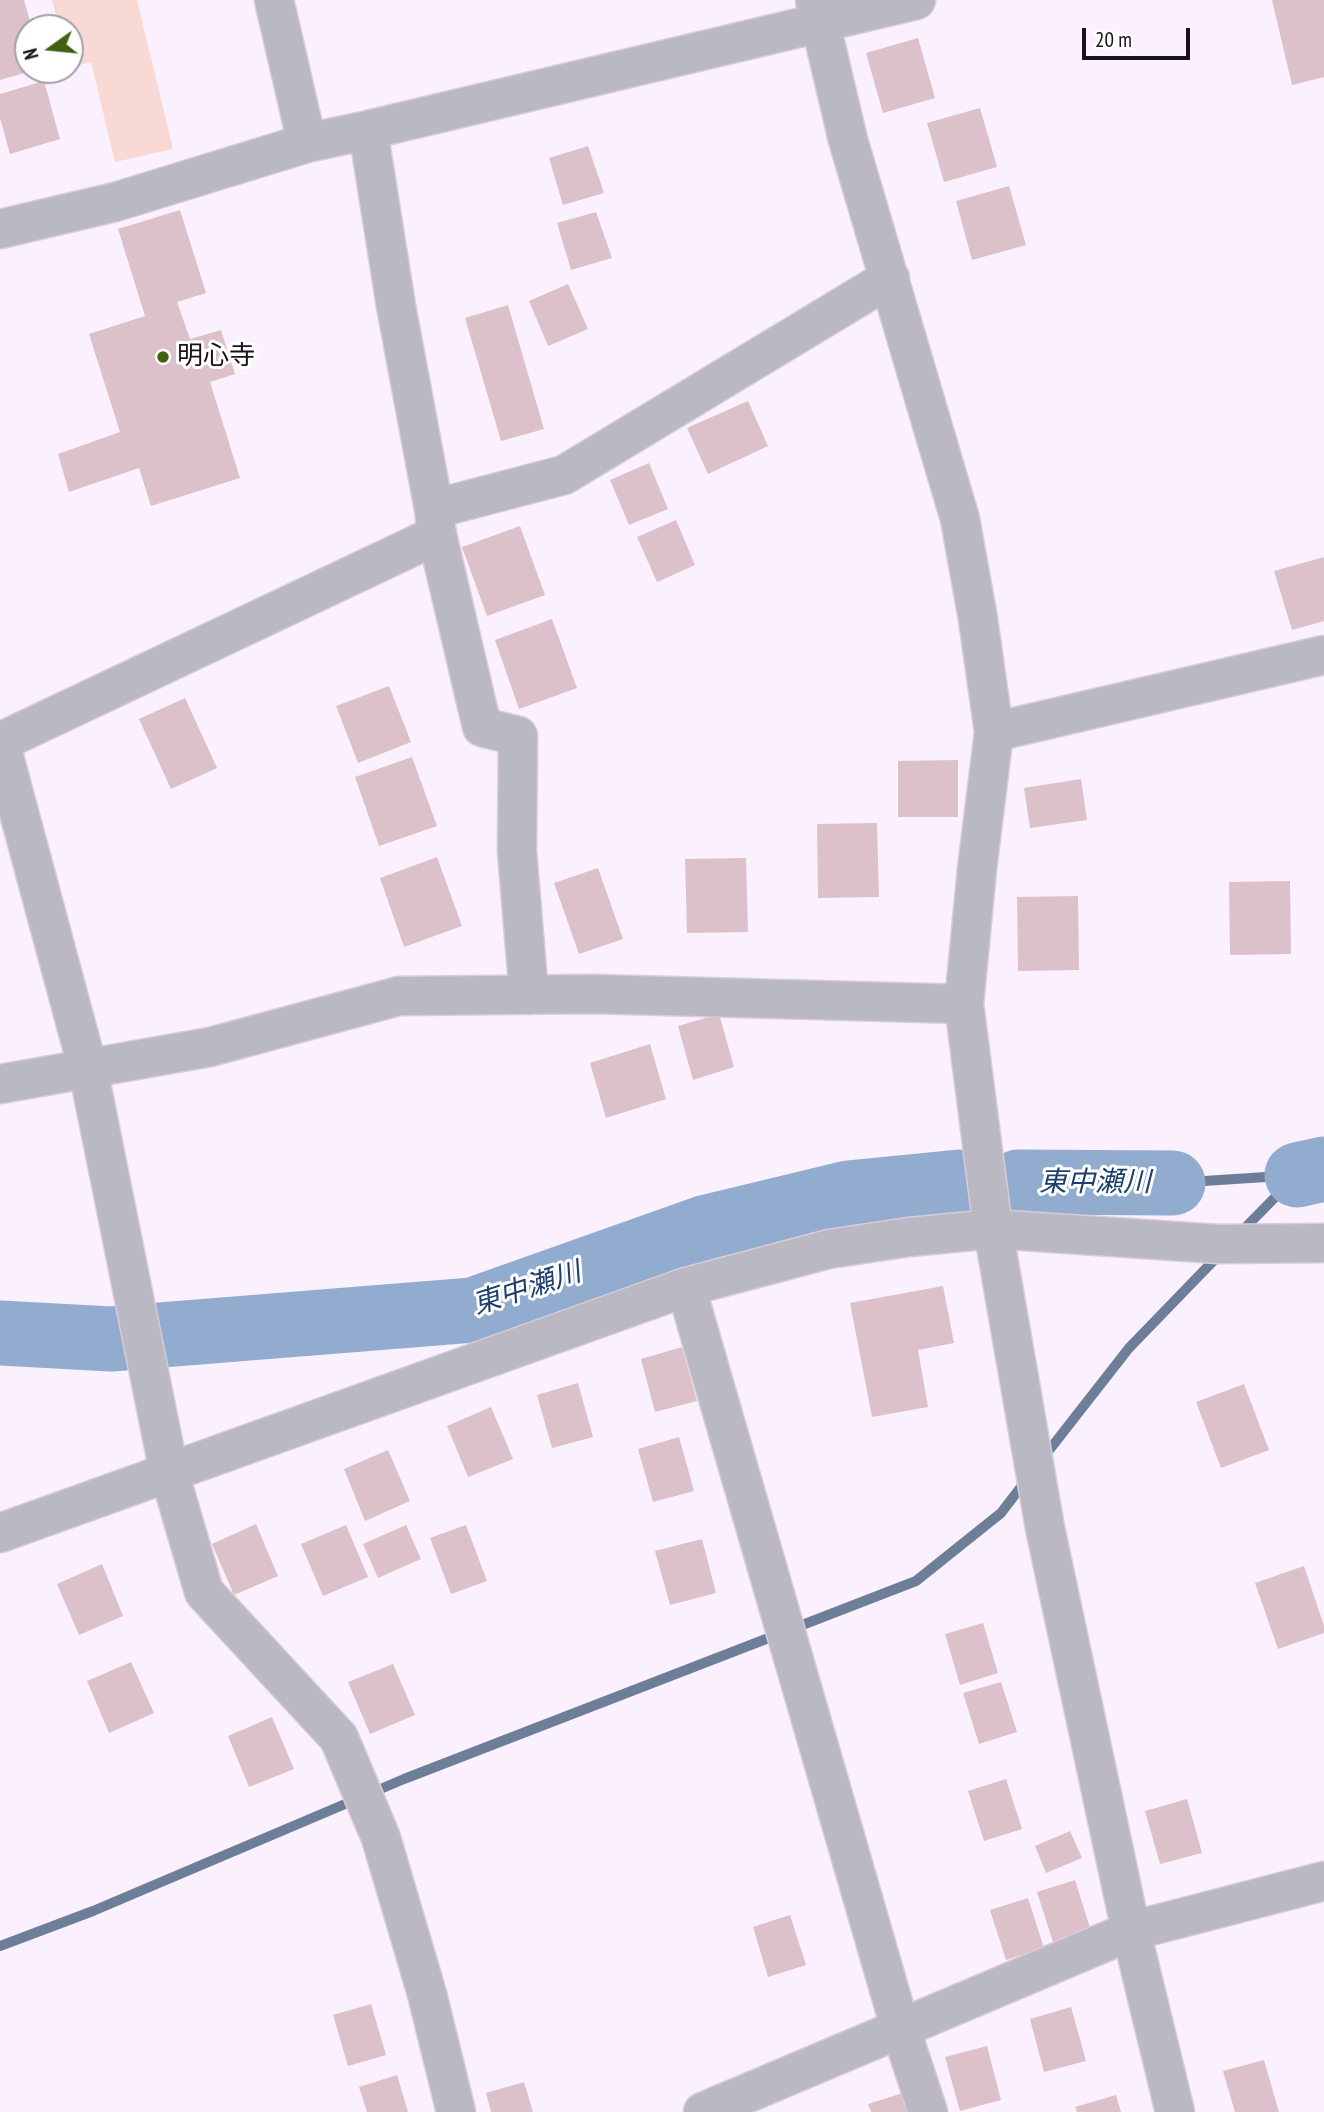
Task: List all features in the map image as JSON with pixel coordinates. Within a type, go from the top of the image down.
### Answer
[{"type":"street","points":[[274,0],[307,143]]},
{"type":"street","points":[[0,229],[115,202],[307,143],[368,130],[818,11],[916,0]]},
{"type":"street","points":[[818,11],[848,140],[960,519],[994,732],[964,1004],[993,1229],[1039,1498],[1131,1931],[1175,2112]]},
{"type":"street","points":[[368,130],[435,522],[482,727],[518,736],[517,851],[529,995]]},
{"type":"street","points":[[456,2112],[427,1994],[381,1838],[339,1738],[204,1592],[169,1472],[88,1069],[0,742],[435,522],[564,475],[890,278]]},
{"type":"street","points":[[994,732],[1324,655]]},
{"type":"street","points":[[0,1084],[210,1046],[399,996],[592,994],[964,1004]]},
{"type":"street","points":[[0,1533],[686,1287],[828,1249],[909,1237],[993,1229],[1219,1244],[1324,1243]]},
{"type":"street","points":[[686,1287],[900,2027],[928,2112]]},
{"type":"street","points":[[703,2112],[1131,1931],[1324,1881]]},
{"type":"shaded area","points":[[52,0],[137,0],[173,149],[115,162],[91,62],[84,64],[84,14],[56,14]]},
{"type":"building","points":[[0,0],[24,0],[28,14],[14,14],[14,76],[0,80]]},
{"type":"building","points":[[1272,0],[1324,0],[1324,77],[1292,85]]},
{"type":"building","points":[[918,38],[935,98],[883,113],[866,53]]},
{"type":"building","points":[[34,84],[45,84],[60,139],[10,154],[0,118],[0,94]]},
{"type":"building","points":[[980,108],[997,167],[944,182],[927,123]]},
{"type":"building","points":[[588,146],[604,193],[563,205],[549,158]]},
{"type":"building","points":[[1009,186],[1026,245],[972,260],[956,201]]},
{"type":"building","name":"明心寺","points":[[180,210],[206,293],[177,302],[190,339],[221,330],[235,374],[210,382],[240,478],[151,506],[139,468],[69,492],[58,454],[120,432],[89,334],[145,316],[118,229]]},
{"type":"building","points":[[596,212],[612,258],[571,270],[557,223]]},
{"type":"building","points":[[568,284],[588,329],[548,346],[529,301]]},
{"type":"building","points":[[508,305],[544,429],[501,441],[465,318]]},
{"type":"building","points":[[748,401],[768,446],[708,474],[687,428]]},
{"type":"building","points":[[649,463],[668,509],[629,525],[610,480]]},
{"type":"building","points":[[676,520],[695,565],[657,582],[637,537]]},
{"type":"building","points":[[520,526],[545,595],[487,616],[462,547]]},
{"type":"building","points":[[1324,557],[1324,621],[1292,630],[1274,571]]},
{"type":"building","points":[[552,619],[577,688],[519,709],[495,640]]},
{"type":"building","points":[[389,686],[411,742],[358,763],[336,706]]},
{"type":"building","points":[[185,698],[217,768],[171,789],[139,719]]},
{"type":"building","points":[[412,757],[437,826],[379,846],[355,777]]},
{"type":"building","points":[[958,760],[958,817],[898,817],[898,761]]},
{"type":"building","points":[[1081,779],[1087,820],[1030,828],[1024,788]]},
{"type":"building","points":[[877,823],[879,897],[818,898],[817,824]]},
{"type":"building","points":[[437,857],[462,926],[404,947],[380,878]]},
{"type":"building","points":[[746,858],[748,932],[687,933],[685,859]]},
{"type":"building","points":[[598,868],[623,939],[579,954],[554,883]]},
{"type":"building","points":[[1290,881],[1291,954],[1230,955],[1229,882]]},
{"type":"building","points":[[1078,896],[1079,970],[1018,971],[1017,897]]},
{"type":"building","points":[[719,1014],[734,1067],[693,1080],[678,1026]]},
{"type":"building","points":[[650,1044],[666,1099],[606,1118],[590,1063]]},
{"type":"building","points":[[943,1286],[954,1343],[918,1350],[928,1407],[872,1417],[850,1303]]},
{"type":"building","points":[[682,1347],[697,1401],[655,1412],[641,1359]]},
{"type":"building","points":[[578,1383],[593,1437],[552,1448],[537,1395]]},
{"type":"building","points":[[1244,1384],[1269,1450],[1221,1468],[1196,1402]]},
{"type":"building","points":[[491,1407],[513,1459],[468,1477],[447,1426]]},
{"type":"building","points":[[679,1437],[694,1491],[653,1502],[638,1449]]},
{"type":"building","points":[[388,1450],[410,1501],[365,1521],[344,1469]]},
{"type":"building","points":[[256,1524],[278,1576],[234,1595],[212,1544]]},
{"type":"building","points":[[346,1525],[368,1577],[323,1596],[301,1544]]},
{"type":"building","points":[[406,1525],[421,1559],[378,1578],[363,1544]]},
{"type":"building","points":[[466,1525],[487,1581],[451,1594],[430,1538]]},
{"type":"building","points":[[702,1539],[716,1593],[670,1605],[655,1551]]},
{"type":"building","points":[[102,1564],[123,1616],[79,1635],[57,1584]]},
{"type":"building","points":[[1304,1566],[1324,1633],[1278,1649],[1255,1583]]},
{"type":"building","points":[[983,1623],[998,1673],[960,1685],[945,1634]]},
{"type":"building","points":[[131,1662],[154,1713],[109,1733],[87,1681]]},
{"type":"building","points":[[393,1664],[415,1715],[370,1734],[348,1682]]},
{"type":"building","points":[[1001,1682],[1017,1732],[979,1744],[963,1693]]},
{"type":"building","points":[[272,1717],[294,1769],[249,1787],[228,1736]]},
{"type":"building","points":[[1006,1779],[1022,1829],[984,1841],[968,1791]]},
{"type":"building","points":[[1187,1799],[1202,1853],[1160,1864],[1145,1811]]},
{"type":"building","points":[[1070,1831],[1082,1858],[1046,1873],[1035,1846]]},
{"type":"building","points":[[1075,1880],[1091,1931],[1053,1942],[1037,1892]]},
{"type":"building","points":[[1028,1898],[1044,1948],[1006,1960],[990,1910]]},
{"type":"building","points":[[790,1915],[806,1965],[768,1977],[753,1927]]},
{"type":"building","points":[[371,2004],[386,2055],[348,2066],[333,2015]]},
{"type":"building","points":[[1071,2007],[1086,2061],[1044,2072],[1030,2019]]},
{"type":"building","points":[[987,2046],[1001,2100],[960,2111],[945,2057]]},
{"type":"building","points":[[1264,2060],[1279,2112],[1235,2112],[1223,2071]]},
{"type":"building","points":[[397,2075],[408,2112],[367,2112],[359,2087]]},
{"type":"building","points":[[524,2082],[533,2112],[491,2112],[486,2093]]},
{"type":"building","points":[[906,2092],[912,2112],[871,2112],[868,2104]]},
{"type":"building","points":[[1116,2095],[1121,2112],[1077,2112],[1075,2107]]},
{"type":"waterway","points":[[1297,1175],[1324,1169]]},
{"type":"waterway","points":[[1173,1183],[1297,1175],[1239,1234]]},
{"type":"waterway","name":"東中瀬川","points":[[0,1333],[111,1339],[473,1310],[707,1227],[848,1193],[959,1182]]},
{"type":"waterway","name":"東中瀬川","points":[[1018,1182],[1173,1183]]},
{"type":"waterway","points":[[1043,1458],[1129,1348],[1221,1253]]},
{"type":"waterway","points":[[0,1946],[93,1911],[404,1779],[916,1581],[1001,1513],[1027,1479]]},
{"type":"place","name":"明心寺","points":[[163,357]]}]
